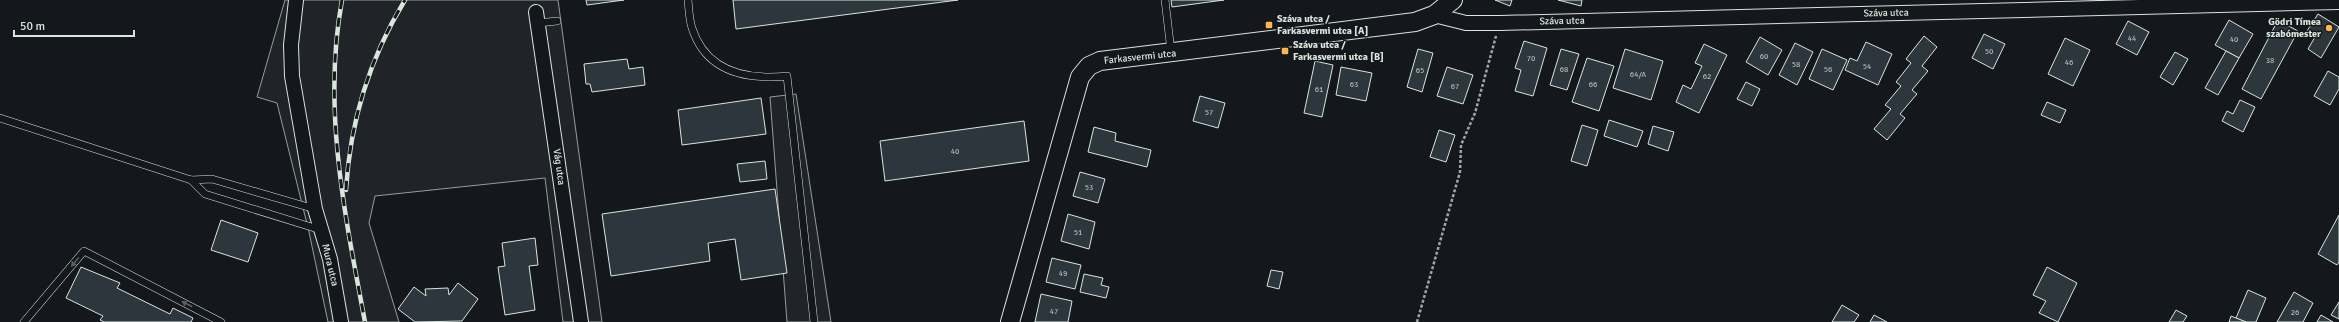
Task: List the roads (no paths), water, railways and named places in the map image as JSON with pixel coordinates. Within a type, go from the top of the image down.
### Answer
[{"type":"street","name":"Mura utca","points":[[296,0],[291,46],[292,76],[316,209],[338,296],[342,322]]},
{"type":"street","name":"Farkasvermi utca","points":[[1010,322],[1080,77],[1084,71],[1100,61],[1171,54],[1415,22],[1434,15],[1454,0]]},
{"type":"street","name":"Száva utca","points":[[1434,15],[1466,23],[1500,23],[2339,2]]},
{"type":"street","name":"Vág utca","points":[[537,18],[581,322]]},
{"type":"lane","points":[[688,0],[692,26],[698,42],[704,53],[714,63],[756,78],[787,76],[814,322]]},
{"type":"lane","points":[[1165,0],[1171,54]]},
{"type":"lane","points":[[537,18],[557,21]]},
{"type":"lane","points":[[0,118],[191,180],[212,179],[316,209]]},
{"type":"lane","points":[[191,180],[205,194],[321,230]]},
{"type":"lane","points":[[24,322],[84,251],[222,322]]},
{"type":"railway","points":[[342,0],[336,40],[334,81],[335,121],[338,162],[350,242],[365,322]]},
{"type":"railway","points":[[346,190],[352,140],[364,92],[381,45],[405,0]]},
{"type":"place","name":"Száva utca / Farkasvermi utca [A]","points":[[1269,25]]},
{"type":"place","name":"Gödri Tímea szabómester","points":[[2329,28]]},
{"type":"place","name":"Száva utca / Farkasvermi utca [B]","points":[[1285,51]]}]
